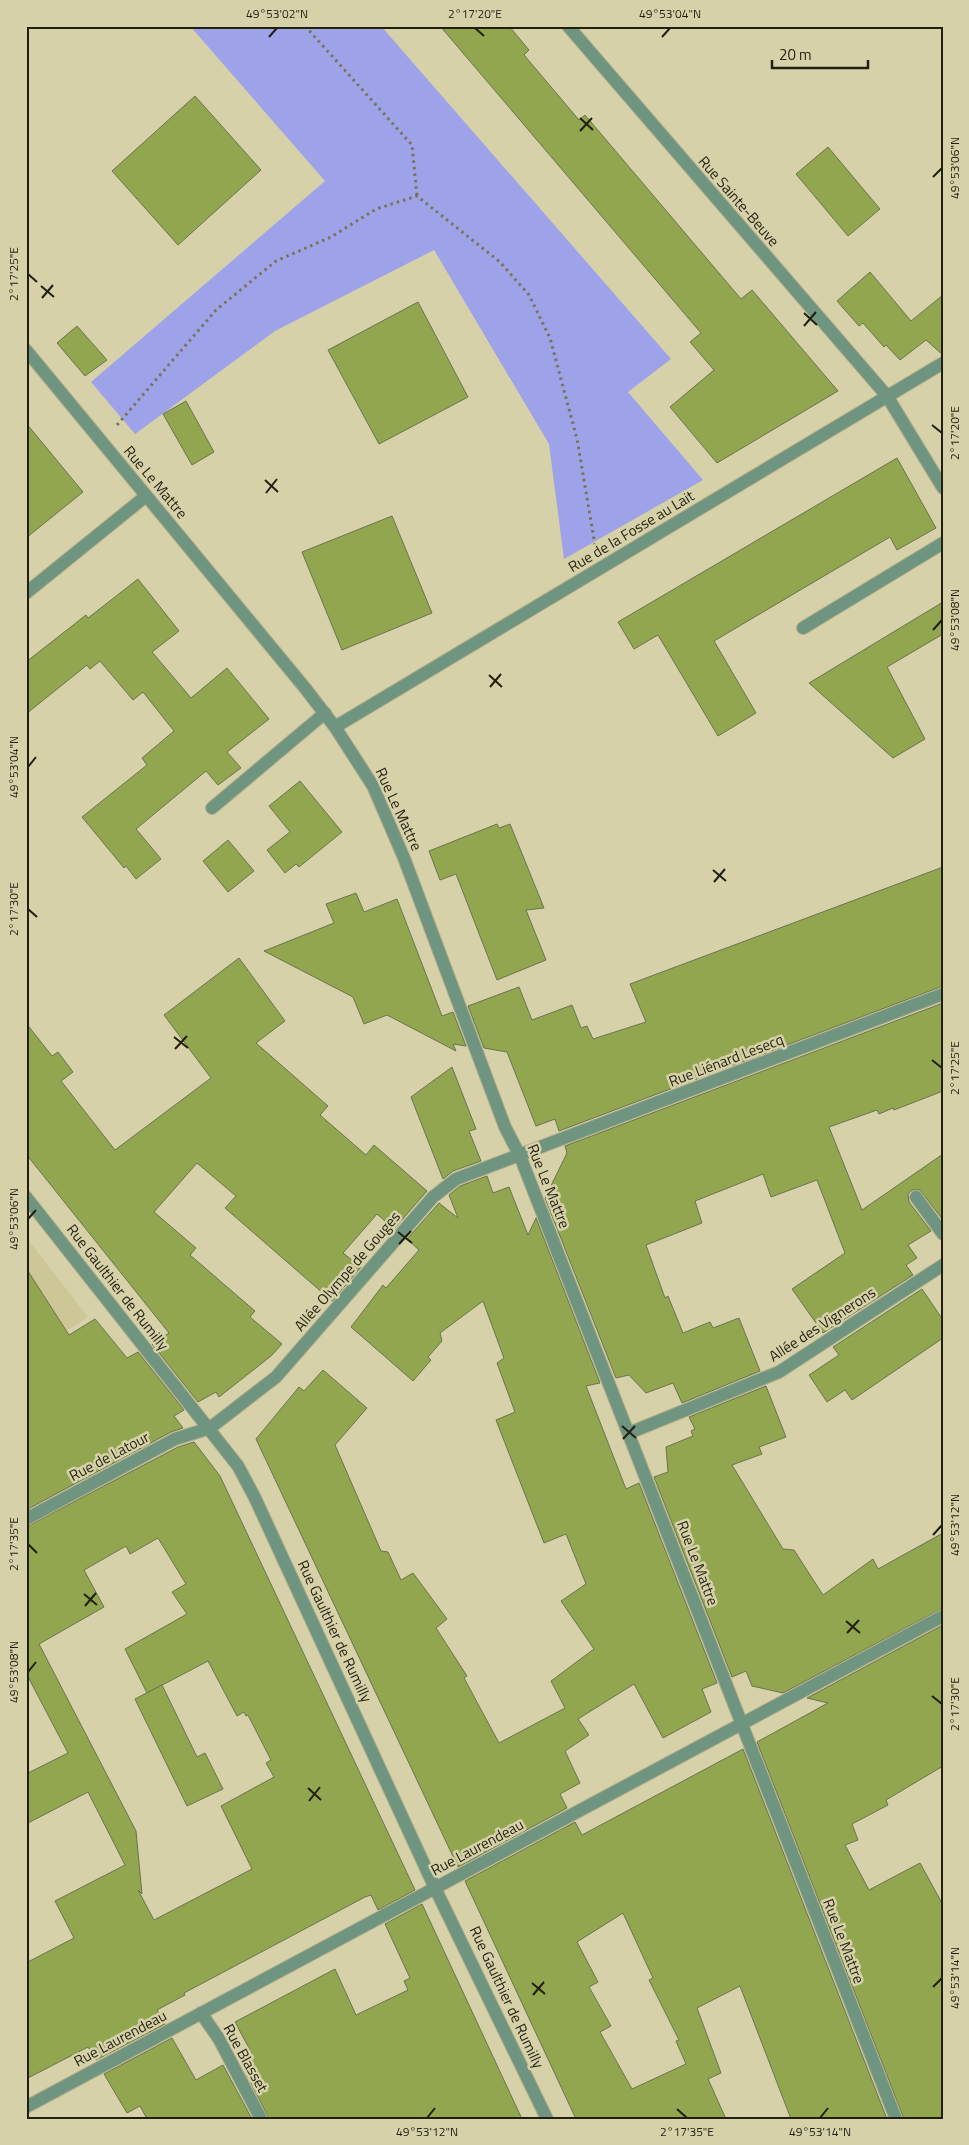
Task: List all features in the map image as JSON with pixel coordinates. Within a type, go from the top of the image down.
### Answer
[{"type":"street","name":"Rue Sainte-Beuve","points":[[568,26],[886,396],[943,488]]},
{"type":"street","name":"Rue Le Mattre","points":[[26,350],[336,726],[373,786],[414,885],[505,1127],[520,1156],[896,2119]]},
{"type":"street","name":"Rue de la Fosse au Lait","points":[[336,726],[943,363]]},
{"type":"street","points":[[26,594],[146,496]]},
{"type":"street","points":[[803,628],[943,543]]},
{"type":"street","points":[[212,808],[325,713]]},
{"type":"street","name":"Rue Liénard Lesecq","points":[[520,1156],[943,994]]},
{"type":"street","name":"Allée Olympe de Gouges","points":[[210,1428],[276,1377],[434,1197],[456,1179],[520,1156]]},
{"type":"street","name":"Rue Gaulthier de Rumilly","points":[[26,1197],[210,1428],[238,1466],[255,1498],[435,1888],[546,2119]]},
{"type":"street","points":[[916,1197],[943,1234]]},
{"type":"street","name":"Allée des Vignerons","points":[[629,1433],[779,1372],[943,1265]]},
{"type":"street","name":"Rue de Latour","points":[[26,1518],[175,1439],[210,1428]]},
{"type":"street","name":"Rue Laurendeau","points":[[26,2107],[943,1616]]},
{"type":"street","name":"Rue Blasset","points":[[201,2013],[219,2039],[261,2119]]},
{"type":"path","points":[[305,26],[412,145],[417,196],[500,262],[529,295],[550,338],[577,439],[599,568]]},
{"type":"path","points":[[102,442],[216,310],[276,260],[331,237],[376,209],[417,196]]},
{"type":"shaded area","points":[[190,26],[381,26],[671,359],[628,392],[703,480],[564,559],[549,444],[434,250],[275,331],[135,434],[91,382],[325,181]]},
{"type":"shaded area","points":[[26,1237],[88,1317],[26,1357]]},
{"type":"building","points":[[440,26],[509,26],[529,50],[524,55],[579,120],[585,115],[741,299],[752,290],[838,391],[717,463],[670,407],[714,370],[690,342],[701,333]]},
{"type":"building","points":[[195,96],[261,170],[178,245],[112,171]]},
{"type":"building","points":[[828,147],[880,209],[848,236],[796,174]]},
{"type":"building","points":[[870,272],[911,321],[943,295],[943,355],[926,340],[900,360],[886,345],[884,347],[863,323],[859,326],[837,301]]},
{"type":"building","points":[[418,302],[468,397],[379,444],[328,350]]},
{"type":"building","points":[[77,326],[107,360],[85,376],[57,343]]},
{"type":"building","points":[[186,401],[214,452],[192,465],[163,414]]},
{"type":"building","points":[[26,423],[83,492],[26,538]]},
{"type":"building","points":[[897,458],[936,528],[897,550],[890,537],[714,641],[756,713],[718,736],[658,635],[634,649],[618,622]]},
{"type":"building","points":[[392,516],[432,613],[342,650],[302,552]]},
{"type":"building","points":[[138,579],[179,631],[152,652],[191,698],[227,668],[269,719],[227,752],[241,768],[218,785],[206,771],[136,829],[161,859],[136,879],[126,866],[124,868],[82,817],[147,765],[142,758],[174,731],[143,692],[133,700],[100,661],[90,669],[87,665],[26,714],[26,662],[86,615],[88,618]]},
{"type":"building","points":[[943,602],[943,634],[887,667],[925,739],[893,758],[809,683]]},
{"type":"building","points":[[300,781],[342,832],[299,867],[296,864],[285,873],[267,850],[290,832],[269,806]]},
{"type":"building","points":[[497,824],[499,828],[510,824],[544,908],[526,910],[546,960],[497,980],[456,874],[440,880],[429,851]]},
{"type":"building","points":[[228,840],[254,871],[228,892],[203,861]]},
{"type":"building","points":[[943,867],[943,986],[559,1131],[555,1119],[536,1126],[507,1052],[484,1048],[468,1006],[519,987],[532,1020],[572,1005],[581,1028],[587,1026],[593,1039],[646,1022],[630,984]]},
{"type":"building","points":[[356,893],[364,912],[397,899],[442,1016],[453,1012],[466,1046],[453,1044],[456,1051],[387,1015],[364,1024],[353,997],[264,951],[334,923],[326,904]]},
{"type":"building","points":[[239,958],[285,1021],[256,1043],[328,1106],[320,1115],[366,1155],[374,1145],[427,1191],[394,1229],[377,1214],[343,1253],[361,1267],[332,1301],[225,1208],[236,1196],[197,1163],[154,1212],[196,1248],[190,1255],[255,1311],[250,1317],[282,1344],[271,1356],[219,1397],[216,1392],[198,1402],[152,1344],[169,1333],[26,1154],[26,1023],[52,1056],[58,1052],[73,1072],[61,1081],[115,1150],[211,1078],[164,1015]]},
{"type":"building","points":[[943,1003],[943,1091],[894,1110],[893,1108],[879,1114],[877,1110],[829,1127],[862,1210],[943,1154],[943,1220],[920,1190],[912,1190],[908,1194],[909,1202],[931,1231],[908,1245],[917,1258],[906,1265],[913,1275],[823,1333],[792,1289],[845,1253],[817,1180],[771,1197],[763,1174],[695,1201],[702,1223],[646,1245],[665,1298],[668,1296],[683,1333],[710,1322],[713,1328],[739,1318],[760,1371],[682,1403],[673,1383],[646,1393],[629,1375],[616,1378],[545,1198],[567,1153],[565,1146]]},
{"type":"building","points":[[452,1067],[476,1129],[469,1131],[481,1161],[453,1171],[443,1179],[411,1097]]},
{"type":"building","points":[[487,1176],[493,1193],[509,1187],[528,1235],[536,1218],[600,1383],[586,1386],[626,1489],[639,1483],[717,1683],[702,1689],[711,1712],[663,1738],[634,1684],[578,1719],[589,1735],[565,1751],[580,1783],[560,1794],[567,1808],[458,1867],[256,1439],[299,1387],[304,1391],[323,1370],[367,1408],[335,1445],[381,1551],[388,1552],[401,1580],[413,1573],[447,1619],[436,1628],[467,1676],[464,1678],[499,1743],[565,1708],[551,1681],[594,1649],[561,1601],[586,1584],[566,1534],[544,1543],[496,1420],[515,1412],[497,1363],[504,1358],[483,1301],[440,1333],[442,1341],[428,1357],[431,1360],[413,1381],[351,1327],[383,1285],[386,1288],[419,1250],[407,1239],[439,1203],[458,1218],[449,1195],[460,1186]]},
{"type":"building","points":[[26,1268],[69,1335],[95,1319],[127,1358],[138,1352],[184,1410],[174,1416],[183,1428],[171,1432],[26,1510]]},
{"type":"building","points":[[922,1289],[943,1320],[943,1338],[852,1400],[845,1390],[827,1402],[809,1375],[839,1355],[833,1347]]},
{"type":"building","points":[[766,1386],[786,1437],[759,1447],[762,1454],[732,1465],[783,1549],[794,1550],[823,1595],[873,1559],[878,1569],[943,1533],[943,1608],[783,1693],[752,1686],[746,1671],[732,1677],[654,1477],[668,1472],[666,1447],[693,1436],[691,1431],[695,1429],[689,1417]]},
{"type":"building","points":[[194,1442],[220,1476],[415,1890],[378,1910],[371,1895],[365,1897],[184,1993],[185,1995],[157,2010],[165,2024],[96,2060],[88,2047],[26,2079],[26,1963],[74,1938],[55,1901],[125,1865],[88,1792],[26,1824],[26,1774],[68,1753],[26,1673],[26,1527],[178,1447]],"holes":[[[158,1538],[186,1584],[172,1592],[187,1614],[125,1649],[147,1693],[208,1661],[237,1716],[244,1712],[246,1716],[248,1715],[271,1760],[266,1763],[274,1777],[221,1806],[252,1869],[154,1920],[138,1890],[142,1894],[136,1831],[39,1644],[104,1607],[84,1570],[126,1546],[130,1554]]]},
{"type":"building","points":[[943,1625],[943,1766],[886,1800],[888,1805],[852,1824],[858,1840],[845,1845],[869,1890],[920,1863],[943,1905],[943,2119],[904,2119],[757,1742],[828,1703],[807,1698]]},
{"type":"building","points":[[162,1685],[197,1757],[205,1753],[223,1789],[187,1806],[135,1699]]},
{"type":"building","points":[[743,1749],[887,2119],[791,2119],[740,1986],[697,2008],[721,2073],[708,2079],[726,2119],[576,2119],[465,1881],[575,1822],[582,1835]],"holes":[[[623,1913],[653,1978],[649,1980],[679,2040],[676,2041],[686,2064],[632,2089],[600,2032],[611,2026],[589,1987],[598,1982],[577,1942]]]},
{"type":"building","points":[[422,1904],[522,2119],[269,2119],[238,2057],[250,2050],[235,2022],[335,1969],[356,2015],[408,1990],[404,1981],[410,1978],[385,1924]]},
{"type":"building","points":[[172,2038],[196,2080],[223,2065],[252,2119],[147,2119],[140,2106],[127,2113],[104,2074]]}]
